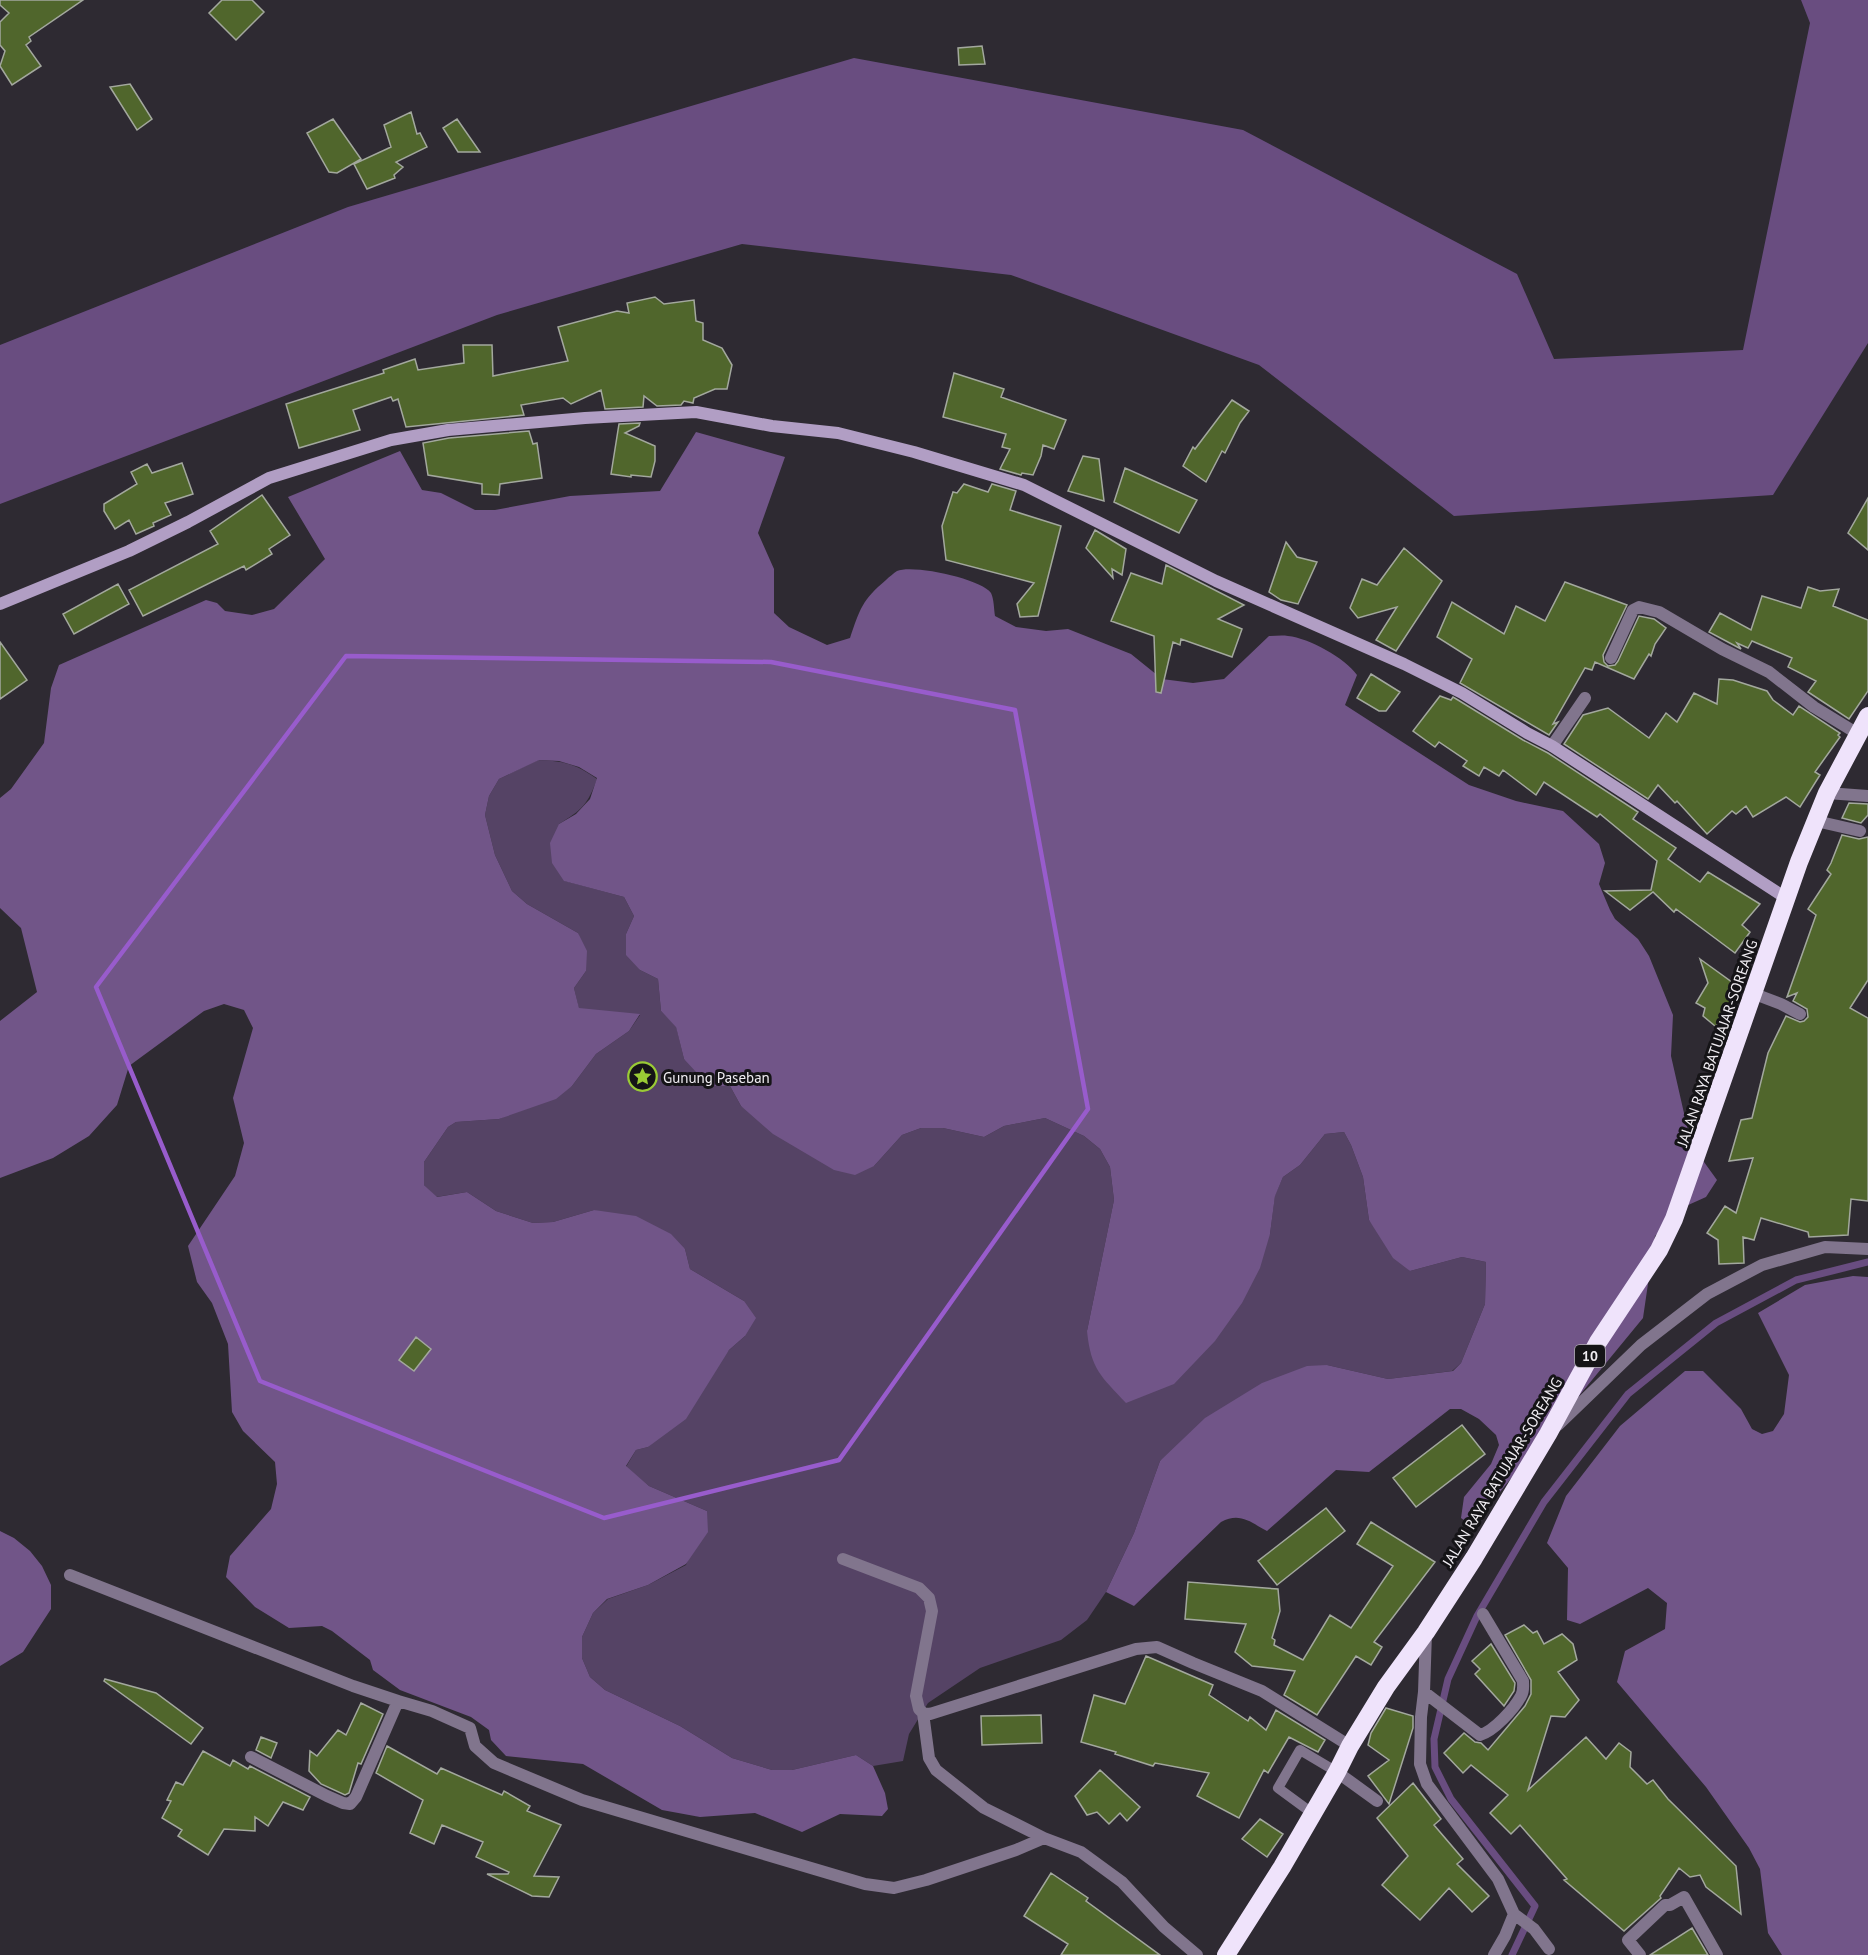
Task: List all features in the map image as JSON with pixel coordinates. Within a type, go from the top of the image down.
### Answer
[{"type":"highway","name":"JALAN RAYA BATUJAJAR-SOREANG","points":[[1226,1955],[1282,1867],[1386,1687],[1426,1632],[1474,1558],[1548,1434],[1598,1342],[1659,1250],[1674,1219],[1732,1057],[1752,993],[1816,821],[1827,794],[1868,716]]},
{"type":"street","points":[[0,604],[129,551],[269,478],[391,440],[460,429],[585,418],[696,412],[772,426],[838,433],[914,452],[1024,485],[1216,581],[1404,664],[1462,693],[1552,746],[1786,898]]},
{"type":"street","points":[[1611,658],[1633,610],[1639,607],[1659,612],[1722,649],[1769,672],[1814,707],[1858,734]]},
{"type":"street","points":[[1552,746],[1578,712],[1585,698]]},
{"type":"street","points":[[1827,794],[1868,796]]},
{"type":"street","points":[[1816,821],[1860,831]]},
{"type":"street","points":[[1752,993],[1800,1014]]},
{"type":"street","points":[[1548,1434],[1599,1388],[1641,1345],[1707,1294],[1762,1265],[1825,1247],[1868,1249]]},
{"type":"street","points":[[843,1559],[920,1588],[929,1598],[932,1611],[916,1696],[919,1709],[923,1713],[929,1758],[936,1770],[984,1808],[1044,1838],[1081,1852],[1122,1882],[1164,1927],[1197,1955]]},
{"type":"street","points":[[70,1575],[353,1686],[432,1711],[470,1728],[475,1746],[494,1763],[582,1800],[865,1884],[894,1888],[926,1880],[1016,1850],[1044,1838]]},
{"type":"street","points":[[1429,1695],[1480,1735],[1493,1730],[1521,1696],[1524,1689],[1523,1681],[1483,1614]]},
{"type":"street","points":[[1426,1632],[1429,1695],[1420,1744],[1420,1764],[1428,1784],[1498,1879],[1519,1917],[1534,1929],[1549,1949]]},
{"type":"street","points":[[923,1713],[930,1714],[1136,1649],[1158,1647],[1193,1664],[1262,1691],[1350,1746]]},
{"type":"street","points":[[251,1756],[327,1796],[351,1804],[398,1701]]},
{"type":"street","points":[[1337,1772],[1377,1801]]},
{"type":"street","points":[[1640,1955],[1628,1940],[1665,1905],[1670,1905],[1684,1897],[1717,1955]]},
{"type":"street","points":[[1494,1955],[1519,1917]]},
{"type":"lane","points":[[1312,1813],[1278,1788],[1300,1750],[1337,1772]]},
{"type":"highlighted area","points":[[346,656],[771,662],[1015,710],[1088,1109],[839,1460],[604,1518],[260,1381],[96,987]]},
{"type":"shaded area","points":[[1801,0],[1868,0],[1868,343],[1773,495],[1454,516],[1259,365],[1011,275],[742,244],[497,315],[0,504],[0,345],[348,207],[854,58],[1243,130],[1517,274],[1554,359],[1743,350],[1810,23]]},
{"type":"shaded area","points":[[696,432],[785,457],[758,533],[774,569],[774,613],[789,627],[827,645],[850,638],[859,612],[867,599],[893,574],[905,569],[947,574],[975,583],[991,593],[995,616],[1016,627],[1046,631],[1068,629],[1131,654],[1162,679],[1193,683],[1224,679],[1269,636],[1297,638],[1316,645],[1335,656],[1357,675],[1345,705],[1469,785],[1516,801],[1563,811],[1599,844],[1605,863],[1599,884],[1610,910],[1615,919],[1638,939],[1649,956],[1673,1015],[1671,1056],[1691,1144],[1717,1180],[1706,1197],[1686,1206],[1655,1236],[1643,1318],[1472,1526],[1461,1518],[1464,1497],[1491,1464],[1499,1445],[1496,1435],[1479,1419],[1461,1409],[1450,1409],[1369,1472],[1336,1470],[1267,1531],[1239,1518],[1221,1522],[1134,1606],[1106,1592],[1134,1533],[1160,1461],[1205,1418],[1262,1383],[1307,1366],[1327,1365],[1388,1379],[1453,1371],[1461,1363],[1485,1304],[1486,1262],[1462,1257],[1410,1271],[1393,1258],[1369,1220],[1363,1177],[1344,1132],[1325,1134],[1300,1165],[1283,1177],[1275,1196],[1270,1234],[1260,1268],[1242,1303],[1215,1341],[1174,1384],[1126,1403],[1099,1372],[1091,1355],[1087,1331],[1114,1200],[1110,1167],[1100,1149],[1084,1136],[1045,1118],[1004,1126],[984,1137],[943,1128],[921,1128],[902,1135],[874,1166],[855,1175],[834,1170],[773,1134],[741,1106],[730,1086],[709,1086],[684,1059],[676,1027],[661,1011],[658,979],[640,970],[626,955],[626,934],[634,916],[624,897],[564,881],[552,863],[550,843],[559,824],[576,814],[590,799],[597,778],[579,767],[559,761],[539,760],[499,779],[489,796],[485,815],[495,855],[512,891],[527,904],[578,933],[587,951],[586,971],[574,988],[579,1008],[640,1014],[629,1031],[596,1054],[572,1086],[556,1099],[499,1119],[456,1122],[448,1127],[424,1162],[424,1185],[437,1197],[467,1192],[496,1211],[533,1223],[553,1222],[594,1210],[636,1216],[671,1234],[685,1249],[690,1269],[744,1301],[756,1318],[745,1336],[729,1350],[686,1419],[648,1447],[636,1450],[626,1466],[649,1486],[707,1511],[708,1532],[686,1564],[648,1585],[607,1599],[593,1613],[582,1637],[582,1658],[590,1677],[605,1690],[680,1726],[732,1758],[772,1770],[792,1770],[856,1755],[873,1766],[885,1793],[888,1809],[882,1816],[840,1814],[802,1832],[755,1813],[700,1817],[662,1810],[583,1764],[506,1756],[491,1740],[489,1730],[471,1717],[400,1690],[373,1670],[370,1660],[322,1626],[289,1628],[255,1607],[226,1577],[230,1556],[271,1509],[277,1484],[275,1462],[243,1431],[232,1412],[228,1344],[212,1303],[197,1282],[188,1246],[235,1176],[244,1143],[233,1098],[253,1028],[244,1010],[224,1004],[204,1011],[129,1066],[117,1105],[89,1136],[53,1158],[0,1178],[0,1021],[37,992],[21,928],[0,908],[0,798],[11,789],[44,743],[51,688],[59,665],[206,600],[217,603],[225,611],[252,615],[274,609],[325,559],[288,497],[400,451],[422,490],[441,493],[475,510],[495,510],[570,496],[660,491]]},
{"type":"shaded area","points":[[538,760],[569,764],[597,779],[583,806],[559,824],[565,881],[624,897],[634,916],[626,934],[640,970],[658,979],[661,1011],[676,1026],[684,1059],[730,1086],[741,1106],[874,1166],[902,1135],[921,1128],[943,1128],[984,1137],[1004,1126],[1045,1118],[1084,1136],[1100,1149],[1110,1167],[1114,1200],[1087,1331],[1270,1234],[1275,1195],[1283,1177],[1300,1165],[1325,1134],[1344,1132],[1363,1177],[1369,1220],[1410,1271],[1462,1257],[1486,1262],[1485,1304],[1461,1363],[1452,1371],[1388,1379],[1327,1365],[1160,1461],[1134,1533],[1106,1592],[1087,1620],[1061,1640],[980,1668],[928,1703],[909,1734],[903,1761],[873,1766],[856,1755],[792,1770],[772,1770],[732,1758],[680,1726],[605,1690],[590,1677],[582,1658],[582,1637],[593,1613],[608,1599],[648,1585],[686,1565],[707,1511],[649,1486],[626,1467],[636,1450],[648,1447],[729,1350],[745,1336],[744,1301],[690,1269],[685,1249],[594,1210],[553,1222],[533,1223],[496,1211],[467,1192],[436,1197],[424,1185],[424,1162],[448,1127],[456,1122],[499,1119],[572,1086],[596,1054],[629,1031],[640,1015],[579,1009],[574,988],[586,971],[578,933],[527,904],[512,891],[495,855],[485,815],[489,796],[499,779]]},
{"type":"shaded area","points":[[1853,1276],[1868,1277],[1868,1955],[1782,1955],[1768,1933],[1760,1869],[1749,1848],[1706,1787],[1617,1682],[1625,1651],[1665,1629],[1667,1603],[1648,1588],[1580,1624],[1567,1620],[1568,1568],[1547,1543],[1566,1496],[1620,1426],[1685,1371],[1703,1371],[1741,1409],[1752,1429],[1762,1434],[1773,1431],[1784,1414],[1789,1375],[1758,1313],[1805,1285]]},
{"type":"shaded area","points":[[0,1531],[14,1538],[30,1551],[42,1566],[51,1585],[51,1609],[23,1652],[0,1666]]},
{"type":"building","points":[[0,0],[83,0],[29,37],[31,41],[26,45],[41,66],[12,85],[0,66],[5,51],[0,45],[0,22],[9,13],[0,5]]},
{"type":"building","points":[[222,0],[252,0],[264,12],[236,40],[209,13]]},
{"type":"building","points":[[982,46],[985,64],[959,65],[958,48]]},
{"type":"building","points":[[130,84],[152,119],[137,130],[110,87]]},
{"type":"building","points":[[411,112],[417,134],[420,133],[427,147],[396,162],[403,167],[394,175],[395,178],[367,189],[354,164],[391,147],[384,125]]},
{"type":"building","points":[[333,119],[361,159],[337,173],[329,172],[307,133]]},
{"type":"building","points":[[457,119],[480,152],[458,152],[443,128]]},
{"type":"building","points":[[655,297],[664,304],[694,300],[696,321],[703,323],[703,340],[722,348],[732,365],[727,389],[715,389],[694,398],[693,403],[684,401],[681,405],[657,406],[644,396],[643,407],[605,409],[601,390],[571,404],[563,398],[521,405],[524,415],[406,427],[398,399],[393,401],[391,397],[353,410],[360,430],[299,448],[286,404],[384,373],[383,370],[415,359],[418,370],[464,363],[463,345],[492,345],[493,376],[568,361],[558,327],[617,311],[629,313],[627,303]]},
{"type":"building","points":[[954,373],[1004,389],[1001,397],[1066,420],[1054,449],[1043,445],[1033,475],[1022,473],[1021,475],[1000,469],[1010,449],[1002,447],[1006,434],[943,417]]},
{"type":"building","points":[[1232,400],[1249,411],[1240,423],[1225,453],[1222,451],[1206,482],[1183,466],[1193,447],[1195,449]]},
{"type":"building","points":[[640,423],[639,426],[625,433],[655,446],[655,461],[651,477],[611,474],[619,424]]},
{"type":"building","points":[[529,431],[533,444],[537,443],[542,478],[500,484],[499,495],[482,494],[482,484],[428,475],[423,443],[449,438]]},
{"type":"building","points":[[1083,456],[1099,459],[1104,501],[1068,491]]},
{"type":"building","points":[[182,463],[193,494],[165,503],[171,515],[153,523],[154,526],[136,534],[129,520],[115,529],[104,511],[104,504],[137,484],[131,472],[147,464],[152,473]]},
{"type":"building","points":[[1125,468],[1197,500],[1179,533],[1114,502]]},
{"type":"building","points":[[964,484],[988,492],[992,484],[1016,491],[1010,510],[1061,526],[1038,616],[1020,617],[1017,604],[1034,583],[946,560],[942,526],[953,492],[957,493]]},
{"type":"building","points":[[262,495],[290,535],[269,549],[272,554],[246,570],[244,566],[143,616],[129,590],[218,544],[210,531]]},
{"type":"building","points":[[1868,498],[1868,550],[1848,533]]},
{"type":"building","points":[[1095,530],[1126,549],[1122,575],[1112,569],[1113,578],[1086,548]]},
{"type":"building","points":[[1286,542],[1297,557],[1317,562],[1298,604],[1281,600],[1269,592]]},
{"type":"building","points":[[1404,548],[1442,581],[1396,651],[1376,640],[1397,607],[1358,618],[1350,608],[1362,579],[1377,585]]},
{"type":"building","points":[[1166,565],[1244,605],[1218,619],[1242,629],[1232,657],[1181,639],[1180,645],[1173,642],[1161,693],[1156,692],[1154,636],[1111,621],[1131,573],[1162,584]]},
{"type":"building","points":[[1565,582],[1627,605],[1603,655],[1604,662],[1608,666],[1615,665],[1618,661],[1639,616],[1654,619],[1666,628],[1655,644],[1651,656],[1649,654],[1634,679],[1595,662],[1592,670],[1585,668],[1549,735],[1460,683],[1472,659],[1437,637],[1452,602],[1504,634],[1516,606],[1545,621]]},
{"type":"building","points":[[118,584],[129,604],[74,634],[63,614]]},
{"type":"building","points":[[1808,587],[1820,591],[1839,589],[1833,606],[1868,620],[1868,691],[1849,719],[1808,692],[1816,681],[1788,667],[1792,658],[1752,641],[1748,648],[1737,643],[1741,649],[1709,632],[1720,613],[1751,630],[1762,596],[1801,608]]},
{"type":"building","points":[[0,642],[27,680],[0,699]]},
{"type":"building","points":[[1371,674],[1400,692],[1386,711],[1379,711],[1357,698]]},
{"type":"building","points":[[1719,679],[1733,680],[1767,691],[1773,700],[1793,715],[1799,706],[1840,733],[1838,735],[1840,737],[1815,772],[1820,775],[1800,807],[1786,797],[1753,817],[1746,806],[1736,814],[1732,811],[1707,834],[1677,801],[1675,803],[1658,785],[1648,799],[1564,744],[1583,715],[1608,708],[1649,738],[1666,713],[1677,722],[1694,693],[1717,704]]},
{"type":"building","points":[[1440,696],[1451,700],[1453,697],[1548,753],[1638,812],[1633,819],[1676,848],[1668,859],[1700,882],[1708,872],[1760,904],[1742,925],[1750,932],[1735,953],[1676,909],[1674,912],[1653,892],[1630,910],[1605,891],[1651,890],[1657,861],[1600,814],[1597,817],[1544,782],[1536,795],[1503,770],[1499,776],[1484,767],[1479,776],[1463,766],[1467,761],[1439,742],[1435,747],[1413,731]]},
{"type":"building","points":[[1849,803],[1868,804],[1868,815],[1861,823],[1842,818]]},
{"type":"building","points":[[1842,835],[1859,839],[1868,837],[1868,980],[1850,1008],[1868,1018],[1868,1201],[1851,1199],[1848,1235],[1809,1237],[1808,1232],[1761,1218],[1754,1240],[1743,1237],[1744,1263],[1719,1264],[1718,1240],[1707,1233],[1725,1206],[1736,1213],[1753,1158],[1729,1161],[1741,1120],[1752,1118],[1768,1053],[1786,1016],[1800,1022],[1808,1017],[1807,1009],[1793,1001],[1797,993],[1787,997],[1816,915],[1808,909],[1831,874],[1827,870]]},
{"type":"building","points":[[1700,959],[1740,988],[1731,999],[1732,1009],[1723,1023],[1715,1026],[1703,1016],[1705,1008],[1696,1003],[1708,983]]},
{"type":"building","points":[[416,1337],[431,1349],[414,1371],[399,1360]]},
{"type":"building","points":[[1462,1425],[1485,1454],[1416,1507],[1393,1478]]},
{"type":"building","points":[[1326,1508],[1345,1531],[1277,1585],[1258,1561]]},
{"type":"building","points":[[1371,1522],[1435,1562],[1374,1642],[1382,1647],[1371,1665],[1356,1656],[1317,1715],[1284,1695],[1295,1671],[1252,1666],[1235,1652],[1246,1624],[1185,1619],[1188,1582],[1278,1589],[1280,1611],[1272,1638],[1275,1640],[1274,1645],[1303,1660],[1330,1615],[1351,1628],[1393,1566],[1357,1544]]},
{"type":"building","points":[[1524,1625],[1533,1633],[1537,1631],[1544,1644],[1562,1634],[1573,1644],[1577,1660],[1558,1672],[1579,1700],[1565,1717],[1551,1716],[1528,1790],[1586,1737],[1606,1759],[1619,1743],[1631,1752],[1630,1767],[1647,1784],[1653,1780],[1668,1799],[1736,1866],[1741,1914],[1706,1887],[1700,1875],[1690,1877],[1679,1868],[1660,1896],[1661,1898],[1624,1931],[1564,1880],[1567,1879],[1520,1825],[1511,1834],[1490,1813],[1508,1795],[1471,1765],[1463,1773],[1444,1753],[1464,1733],[1488,1750],[1525,1706],[1531,1694],[1531,1680],[1505,1635]]},
{"type":"building","points":[[1491,1644],[1515,1683],[1514,1691],[1504,1706],[1475,1674],[1480,1669],[1472,1661]]},
{"type":"building","points":[[1146,1656],[1213,1685],[1209,1695],[1248,1721],[1250,1717],[1266,1730],[1276,1710],[1325,1740],[1318,1752],[1289,1737],[1268,1773],[1264,1770],[1239,1818],[1197,1796],[1209,1773],[1155,1763],[1153,1766],[1081,1742],[1094,1695],[1125,1704]]},
{"type":"building","points":[[105,1679],[156,1693],[203,1728],[191,1744],[104,1681]]},
{"type":"building","points":[[361,1703],[383,1714],[361,1764],[358,1763],[349,1793],[345,1795],[321,1784],[309,1771],[310,1751],[317,1756],[338,1730],[346,1735]]},
{"type":"building","points":[[1386,1708],[1413,1716],[1413,1728],[1389,1804],[1368,1776],[1389,1760],[1368,1745],[1371,1733]]},
{"type":"building","points":[[1041,1715],[1042,1743],[982,1745],[981,1716]]},
{"type":"building","points":[[261,1737],[277,1743],[271,1758],[256,1750]]},
{"type":"building","points":[[387,1746],[437,1774],[441,1768],[502,1795],[504,1791],[530,1806],[527,1811],[561,1825],[534,1876],[559,1877],[549,1897],[532,1896],[487,1874],[508,1874],[509,1872],[476,1857],[483,1842],[442,1825],[434,1844],[410,1833],[423,1800],[376,1773]]},
{"type":"building","points":[[203,1751],[230,1766],[233,1760],[248,1769],[250,1766],[310,1797],[303,1810],[283,1802],[268,1826],[255,1817],[255,1831],[224,1829],[208,1855],[178,1836],[182,1830],[162,1818],[171,1801],[167,1800],[176,1782],[183,1785]]},
{"type":"building","points":[[1100,1770],[1140,1807],[1127,1821],[1120,1813],[1109,1824],[1097,1812],[1087,1815],[1075,1796]]},
{"type":"building","points":[[1413,1783],[1441,1819],[1434,1825],[1463,1859],[1457,1864],[1489,1896],[1472,1912],[1449,1888],[1420,1920],[1382,1885],[1408,1856],[1377,1818]]},
{"type":"building","points":[[1260,1819],[1283,1834],[1267,1857],[1242,1839]]},
{"type":"building","points":[[1051,1873],[1088,1898],[1086,1901],[1160,1955],[1061,1955],[1068,1944],[1024,1916]]},
{"type":"building","points":[[1692,1928],[1708,1955],[1650,1955]]},
{"type":"waterway","points":[[1512,1955],[1535,1906],[1451,1799],[1435,1767],[1434,1739],[1448,1679],[1477,1616],[1544,1502],[1628,1394],[1716,1323],[1796,1280],[1868,1262]]},
{"type":"place","name":"Gunung Paseban","points":[[642,1077]]}]
